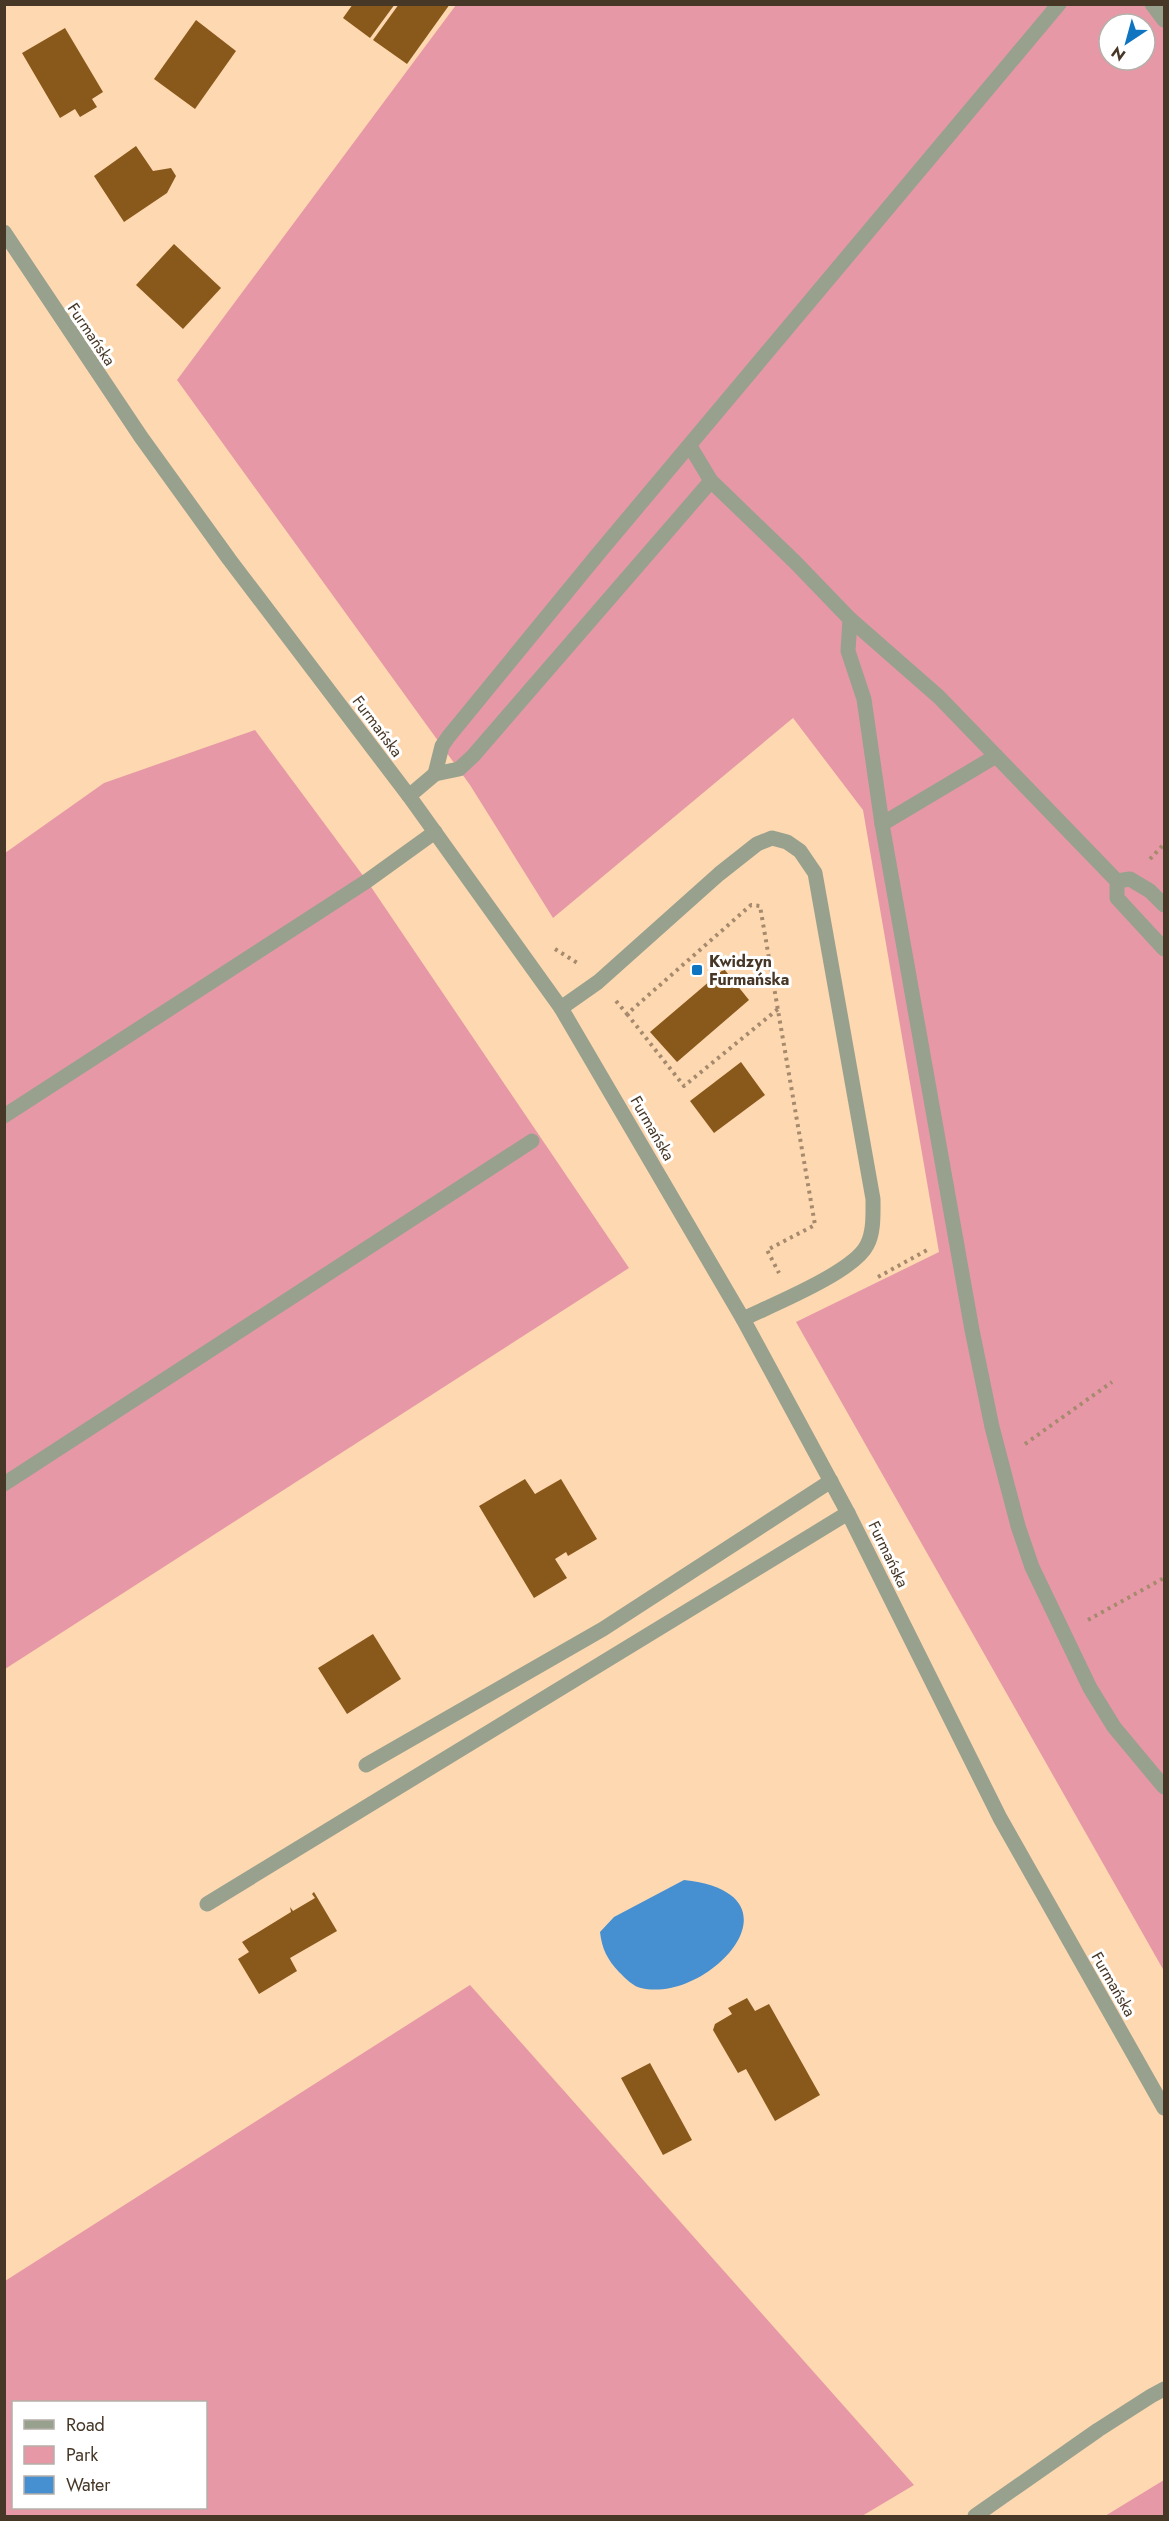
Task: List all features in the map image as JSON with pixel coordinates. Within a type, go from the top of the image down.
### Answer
[{"type":"street","points":[[435,774],[442,746],[449,736],[598,554],[1059,4]]},
{"type":"street","points":[[1152,4],[1164,20]]},
{"type":"street","name":"Furmańska","points":[[4,232],[148,447],[229,559],[409,796],[561,1008],[743,1319],[848,1513],[1000,1818],[1164,2108]]},
{"type":"street","points":[[690,446],[711,481],[796,563],[850,620],[939,697],[1117,881],[1117,898],[1164,949]]},
{"type":"street","points":[[409,796],[435,774],[459,769],[473,756],[711,481]]},
{"type":"street","points":[[850,620],[848,651],[864,699],[882,824],[972,1330],[1018,1526],[1032,1567],[1114,1727],[1164,1787]]},
{"type":"street","points":[[882,824],[996,756]]},
{"type":"street","points":[[4,1116],[367,881],[435,832]]},
{"type":"street","points":[[561,1008],[598,982],[719,874],[757,844],[772,838],[787,842],[800,851],[815,873],[873,1199],[873,1219],[867,1245],[860,1256],[835,1274],[743,1319]]},
{"type":"street","points":[[1117,881],[1130,879],[1150,891],[1164,906]]},
{"type":"street","points":[[4,1484],[532,1142]]},
{"type":"street","points":[[366,1765],[603,1629],[831,1481]]},
{"type":"street","points":[[207,1904],[848,1513]]},
{"type":"street","points":[[975,2517],[1098,2430],[1164,2389]]},
{"type":"path","points":[[627,1014],[751,905],[760,906],[815,1225],[767,1250],[791,1296]]},
{"type":"path","points":[[546,944],[576,961],[598,982],[627,1014],[684,1086],[778,1008]]},
{"type":"path","points":[[877,1278],[928,1251],[931,1241]]},
{"type":"path","points":[[1000,1457],[1018,1449],[1112,1382]]},
{"type":"path","points":[[1064,1633],[1164,1578]]},
{"type":"green space","points":[[456,5],[1164,5],[1164,1971],[796,1322],[939,1252],[863,810],[793,718],[553,918],[470,785],[177,380]]},
{"type":"green space","points":[[255,730],[367,881],[629,1268],[5,1669],[5,853],[104,783]]},
{"type":"green space","points":[[470,1985],[914,2485],[862,2516],[5,2516],[5,2281]]},
{"type":"green space","points":[[1164,2480],[1164,2516],[1105,2516]]},
{"type":"water","points":[[684,1880],[721,1889],[740,1905],[743,1925],[735,1945],[717,1965],[694,1980],[667,1989],[638,1987],[611,1963],[602,1944],[600,1932],[614,1917]]},
{"type":"building","points":[[353,4],[395,4],[370,38],[343,18]]},
{"type":"building","points":[[399,4],[450,4],[407,64],[373,40]]},
{"type":"building","points":[[196,20],[236,51],[195,109],[154,79]]},
{"type":"building","points":[[65,28],[103,92],[92,99],[97,107],[80,117],[75,109],[60,118],[22,53]]},
{"type":"building","points":[[136,146],[153,171],[171,168],[176,176],[167,193],[124,222],[94,176]]},
{"type":"building","points":[[174,244],[221,288],[183,329],[136,285]]},
{"type":"building","points":[[724,969],[749,1000],[677,1062],[650,1032]]},
{"type":"building","points":[[741,1062],[765,1095],[714,1133],[690,1101]]},
{"type":"building","points":[[525,1479],[535,1494],[561,1479],[597,1539],[568,1556],[566,1552],[555,1559],[567,1578],[534,1598],[479,1506]]},
{"type":"building","points":[[373,1634],[401,1679],[347,1714],[318,1668]]},
{"type":"building","points":[[314,1892],[337,1931],[290,1958],[297,1971],[259,1994],[238,1959],[249,1952],[242,1942],[291,1912],[290,1907],[293,1911],[315,1898],[312,1894]]},
{"type":"building","points":[[747,1998],[755,2011],[769,2004],[820,2095],[775,2121],[746,2069],[738,2073],[713,2030],[715,2024],[732,2014],[728,2008]]},
{"type":"building","points":[[650,2063],[692,2140],[663,2155],[621,2078]]},
{"type":"place","name":"Kwidzyn Furmańska","points":[[697,970]]}]
